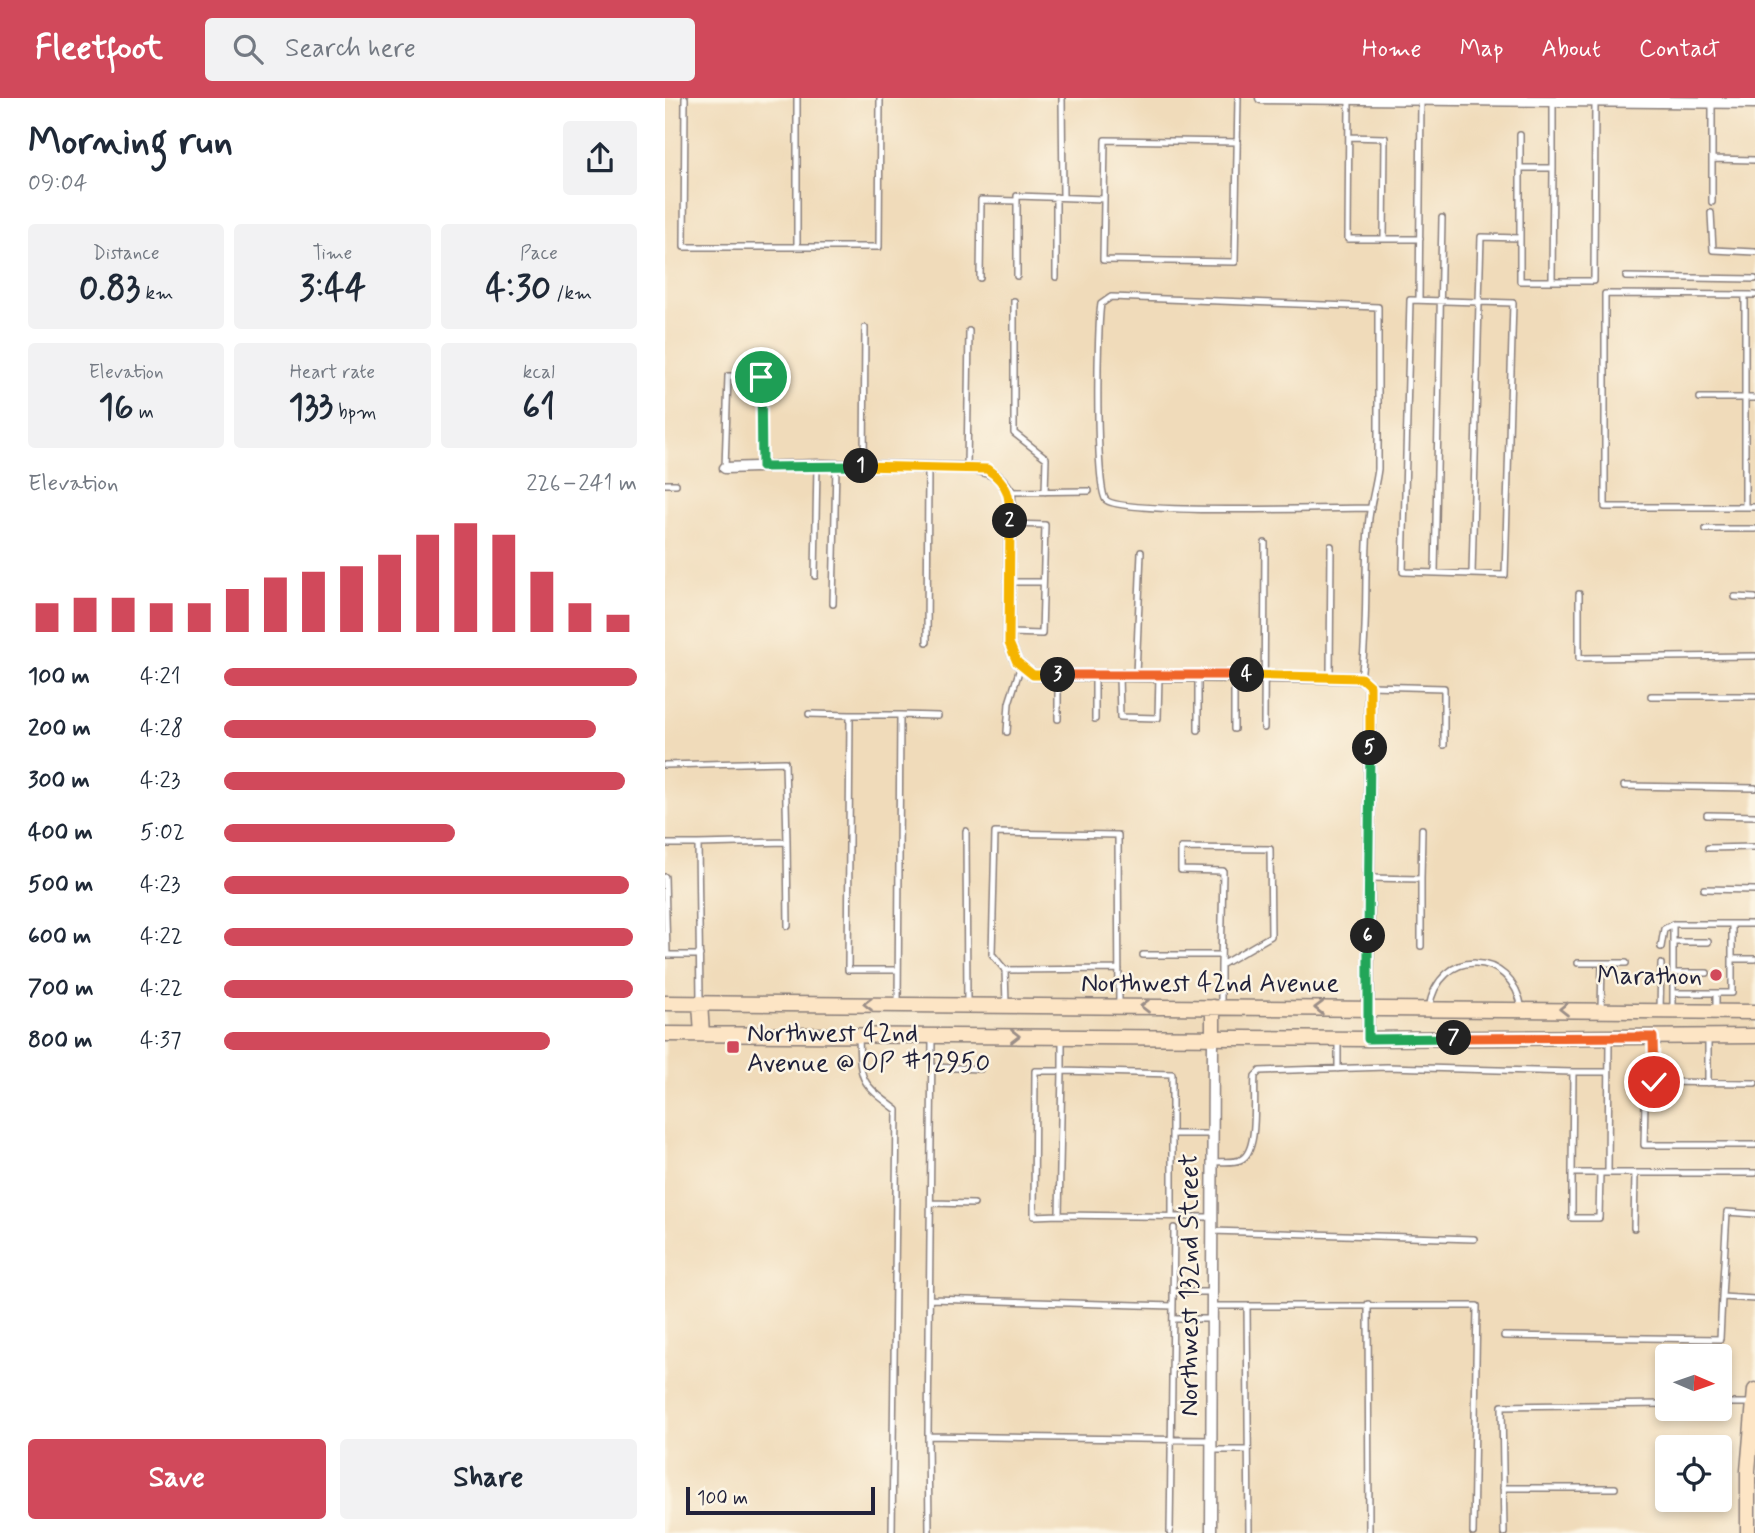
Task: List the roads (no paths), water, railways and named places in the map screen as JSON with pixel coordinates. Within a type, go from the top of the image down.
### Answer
[{"type":"main road","name":"Northwest 42nd Avenue","points":[[665,1003],[1755,1012]]},
{"type":"main road","points":[[700,1003],[702,1034]]},
{"type":"main road","points":[[1213,1038],[1217,1007]]},
{"type":"main road","points":[[665,1034],[1338,1039],[1755,1036]]},
{"type":"main road","points":[[1748,1533],[1748,1471],[1754,1405]]},
{"type":"street","points":[[1261,98],[1755,103]]},
{"type":"street","points":[[725,468],[817,465],[967,468],[987,469],[1001,478],[1010,492],[1009,643],[1021,665],[1033,675],[1330,675],[1361,678],[1370,686],[1368,1039]]},
{"type":"street","name":"Northwest 132nd Street","points":[[1210,1533],[1213,1038]]},
{"type":"lane","points":[[685,98],[684,247],[879,247],[880,98]]},
{"type":"lane","points":[[797,98],[797,247]]},
{"type":"lane","points":[[1056,277],[1062,98]]},
{"type":"lane","points":[[1237,142],[1105,141],[1103,260],[1235,262],[1238,98]]},
{"type":"lane","points":[[1349,98],[1348,239],[1419,239]]},
{"type":"lane","points":[[1419,300],[1419,239],[1428,99]]},
{"type":"lane","points":[[1552,281],[1553,100]]},
{"type":"lane","points":[[1520,135],[1520,281],[1594,281],[1595,101]]},
{"type":"lane","points":[[1712,103],[1712,202]]},
{"type":"lane","points":[[1349,137],[1385,138],[1384,239]]},
{"type":"lane","points":[[1712,159],[1755,160]]},
{"type":"lane","points":[[1520,168],[1553,168]]},
{"type":"lane","points":[[1017,276],[1017,196],[1104,200]]},
{"type":"lane","points":[[980,278],[981,200],[1017,201]]},
{"type":"lane","points":[[1711,212],[1713,250],[1755,252]]},
{"type":"lane","points":[[1435,573],[1442,218]]},
{"type":"lane","points":[[1472,574],[1481,237],[1520,238]]},
{"type":"lane","points":[[1626,277],[1755,279]]},
{"type":"lane","points":[[1755,295],[1605,295],[1605,507],[1755,507]]},
{"type":"lane","points":[[1745,295],[1745,507]]},
{"type":"lane","points":[[1361,678],[1366,644],[1371,509],[1378,469],[1378,307],[1111,297],[1101,304],[1098,461],[1101,491],[1106,500],[1119,507],[1371,509]]},
{"type":"lane","points":[[1410,300],[1419,300],[1513,303],[1505,575],[1403,572],[1410,300]]},
{"type":"lane","points":[[1014,301],[1014,433],[1046,458],[1045,492]]},
{"type":"lane","points":[[864,466],[865,328]]},
{"type":"lane","points":[[967,468],[969,331]]},
{"type":"lane","points":[[725,468],[728,376],[761,377],[762,467]]},
{"type":"lane","points":[[1700,398],[1755,398]]},
{"type":"lane","points":[[815,576],[817,465]]},
{"type":"lane","points":[[833,604],[836,466]]},
{"type":"lane","points":[[927,642],[928,468]]},
{"type":"lane","points":[[665,484],[676,484]]},
{"type":"lane","points":[[1010,492],[1089,491]]},
{"type":"lane","points":[[1009,633],[1042,634],[1045,525],[1010,524]]},
{"type":"lane","points":[[1706,529],[1755,529]]},
{"type":"lane","points":[[1264,727],[1265,543]]},
{"type":"lane","points":[[1330,675],[1331,546]]},
{"type":"lane","points":[[1136,675],[1140,552]]},
{"type":"lane","points":[[1009,582],[1043,582]]},
{"type":"lane","points":[[1579,594],[1579,658],[1755,656]]},
{"type":"lane","points":[[1735,597],[1755,598]]},
{"type":"lane","points":[[1007,732],[1009,702],[1021,665]]},
{"type":"lane","points":[[1058,675],[1058,719]]},
{"type":"lane","points":[[1095,675],[1095,719]]},
{"type":"lane","points":[[1119,675],[1120,717],[1158,718],[1159,676]]},
{"type":"lane","points":[[1198,675],[1198,730]]},
{"type":"lane","points":[[1234,675],[1234,729]]},
{"type":"lane","points":[[1370,686],[1444,688],[1444,745]]},
{"type":"lane","points":[[1651,696],[1755,696]]},
{"type":"lane","points":[[809,714],[938,716]]},
{"type":"lane","points":[[850,715],[848,970],[898,970]]},
{"type":"lane","points":[[898,1005],[900,715]]},
{"type":"lane","points":[[665,765],[785,762],[788,926]]},
{"type":"lane","points":[[1624,786],[1755,788]]},
{"type":"lane","points":[[1707,815],[1755,816]]},
{"type":"lane","points":[[1421,946],[1422,829]]},
{"type":"lane","points":[[966,831],[967,1005]]},
{"type":"lane","points":[[1006,1005],[1005,970],[992,954],[995,833],[1118,835],[1119,1006]]},
{"type":"lane","points":[[665,844],[787,842]]},
{"type":"lane","points":[[698,844],[700,1003]]},
{"type":"lane","points":[[1708,848],[1755,847]]},
{"type":"lane","points":[[1217,1007],[1221,965],[1223,871],[1181,870],[1181,848],[1271,849],[1271,936],[1221,965]]},
{"type":"lane","points":[[665,877],[666,955],[700,955]]},
{"type":"lane","points":[[1368,878],[1421,879]]},
{"type":"lane","points":[[1704,889],[1755,890]]},
{"type":"lane","points":[[1666,1010],[1673,993],[1674,923]]},
{"type":"lane","points":[[1661,947],[1664,929],[1674,923],[1755,924]]},
{"type":"lane","points":[[1673,993],[1732,993],[1728,973],[1732,959],[1729,942],[1732,924]]},
{"type":"lane","points":[[1673,942],[1708,942]]},
{"type":"lane","points":[[1143,955],[1221,955]]},
{"type":"lane","points":[[1732,959],[1755,959]]},
{"type":"lane","points":[[1428,1009],[1438,981],[1455,968],[1475,963],[1490,965],[1513,982],[1522,1009]]},
{"type":"lane","points":[[1578,963],[1626,963]]},
{"type":"lane","points":[[1601,1010],[1602,963]]},
{"type":"lane","points":[[1661,964],[1666,1010]]},
{"type":"lane","points":[[1005,970],[1119,969]]},
{"type":"lane","points":[[1673,973],[1707,973]]},
{"type":"lane","points":[[1716,993],[1716,1010]]},
{"type":"lane","points":[[859,1035],[861,1077],[874,1093],[897,1110],[892,1533]]},
{"type":"lane","points":[[929,1533],[932,1036]]},
{"type":"lane","points":[[1059,1215],[1062,1037]]},
{"type":"lane","points":[[1608,1173],[1609,1037]]},
{"type":"lane","points":[[1653,1037],[1654,1082],[1645,1102],[1644,1144],[1755,1145]]},
{"type":"lane","points":[[1708,1037],[1708,1083]]},
{"type":"lane","points":[[1338,1039],[1338,1069]]},
{"type":"lane","points":[[932,1067],[980,1069]]},
{"type":"lane","points":[[1212,1162],[1241,1160],[1249,1153],[1253,1140],[1255,1076],[1260,1071],[1440,1067],[1608,1072]]},
{"type":"lane","points":[[1172,1216],[1172,1074],[1035,1071],[1034,1216],[1211,1217]]},
{"type":"lane","points":[[1573,1072],[1572,1218],[1599,1218],[1600,1173]]},
{"type":"lane","points":[[1654,1082],[1755,1083]]},
{"type":"lane","points":[[1172,1134],[1212,1134]]},
{"type":"lane","points":[[1572,1173],[1755,1173]]},
{"type":"lane","points":[[1634,1228],[1635,1173]]},
{"type":"lane","points":[[932,1203],[974,1204]]},
{"type":"lane","points":[[1504,1336],[1720,1339],[1727,1212],[1755,1214]]},
{"type":"lane","points":[[1170,1533],[1174,1228]]},
{"type":"lane","points":[[1211,1231],[1474,1239]]},
{"type":"lane","points":[[1173,1292],[1210,1292]]},
{"type":"lane","points":[[1722,1297],[1755,1299]]},
{"type":"lane","points":[[931,1299],[1173,1306]]},
{"type":"lane","points":[[1368,1304],[1369,1533]]},
{"type":"lane","points":[[1210,1306],[1477,1306],[1473,1533]]},
{"type":"lane","points":[[1247,1306],[1249,1533]]},
{"type":"lane","points":[[1173,1319],[1210,1319]]},
{"type":"lane","points":[[1504,1533],[1502,1406],[1655,1404]]},
{"type":"lane","points":[[1733,1404],[1754,1405]]},
{"type":"lane","points":[[928,1436],[1170,1439],[1248,1450]]},
{"type":"lane","points":[[1503,1488],[1615,1488]]},
{"type":"place","name":"Marathon","points":[[1716,975]]},
{"type":"place","name":"Northwest 42nd Avenue @ OP #12950","points":[[733,1047]]}]
